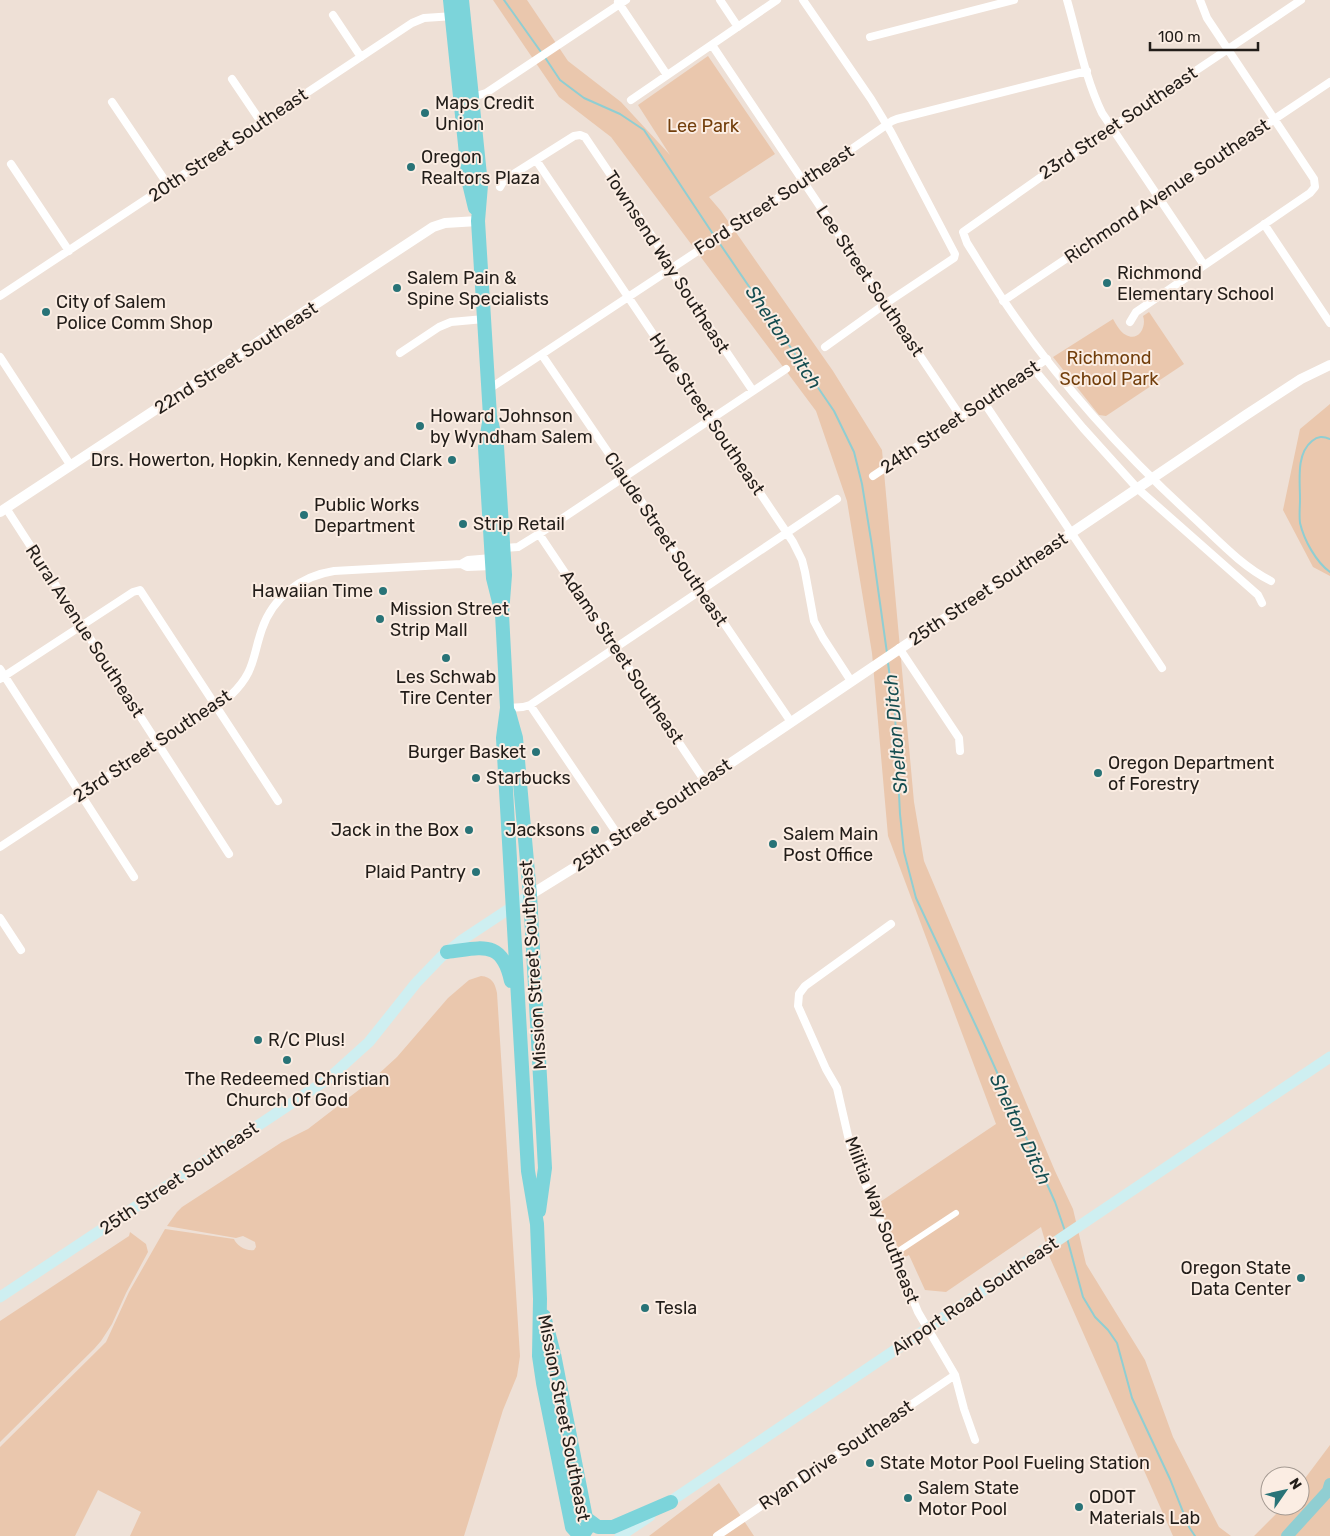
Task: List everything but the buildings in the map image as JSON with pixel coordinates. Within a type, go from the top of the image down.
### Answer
[{"type":"highway","name":"Mission Street Southeast","points":[[450,0],[457,15],[466,98],[481,185],[478,221],[488,389],[490,416],[498,446],[504,548],[505,575],[502,614],[507,708],[503,738],[528,1171],[537,1224],[540,1298],[539,1356],[572,1527],[581,1536],[588,1527],[554,1354],[540,1298]]},
{"type":"highway","name":"Mission Street Southeast","points":[[457,15],[462,0]]},
{"type":"highway","name":"Mission Street Southeast","points":[[490,416],[485,447],[493,578],[502,614]]},
{"type":"highway","points":[[490,515],[498,544],[500,548],[504,548]]},
{"type":"highway","name":"Mission Street Southeast","points":[[507,708],[516,738],[530,895],[545,1168],[537,1224]]},
{"type":"highway","points":[[447,952],[481,948],[495,950],[503,956],[508,965],[518,1019]]},
{"type":"highway","points":[[586,1518],[598,1527],[613,1527],[671,1502]]},
{"type":"main road","name":"25th Street Southeast","points":[[0,1297],[337,1072],[374,1038],[416,983],[447,952],[530,895]]},
{"type":"main road","name":"Airport Road Southeast","points":[[620,1536],[927,1327],[1082,1225],[1330,1057]]},
{"type":"street","points":[[720,0],[738,27]]},
{"type":"street","points":[[631,100],[777,0]]},
{"type":"street","points":[[803,0],[868,94],[955,256],[825,347]]},
{"type":"street","points":[[870,37],[1014,0]]},
{"type":"street","points":[[1067,0],[1087,71],[1102,113],[1204,265]]},
{"type":"street","points":[[1130,322],[1136,312],[1310,193],[1315,187],[1314,179],[1207,18],[1200,0]]},
{"type":"street","name":"23rd Street Southeast","points":[[1003,300],[967,243],[963,232],[1112,127],[1301,0]]},
{"type":"street","points":[[466,98],[486,93],[538,60],[621,1],[667,75]]},
{"type":"street","points":[[333,15],[361,57]]},
{"type":"street","name":"20th Street Southeast","points":[[0,296],[417,20],[457,15]]},
{"type":"street","name":"Lee Street Southeast","points":[[712,45],[961,417]]},
{"type":"street","name":"Ford Street Southeast","points":[[488,389],[542,355],[886,125],[898,119],[1087,71]]},
{"type":"street","points":[[232,79],[261,122]]},
{"type":"street","name":"Richmond Avenue Southeast","points":[[1003,300],[1330,82]]},
{"type":"street","points":[[112,102],[168,185]]},
{"type":"street","name":"Townsend Way Southeast","points":[[536,160],[574,136],[580,135],[588,141],[672,268],[675,276],[753,391]]},
{"type":"street","points":[[500,187],[504,180],[536,160]]},
{"type":"street","name":"Hyde Street Southeast","points":[[536,160],[786,532],[802,560],[814,621],[851,681]]},
{"type":"street","points":[[11,164],[69,250]]},
{"type":"street","name":"22nd Street Southeast","points":[[3,510],[433,227],[445,223],[478,221]]},
{"type":"street","points":[[1264,224],[1330,323]]},
{"type":"street","points":[[1003,300],[1047,359],[1100,424],[1152,479],[1255,573],[1271,581]]},
{"type":"street","points":[[400,352],[439,327],[451,322],[484,319]]},
{"type":"street","name":"Claude Street Southeast","points":[[542,355],[791,722]]},
{"type":"street","points":[[0,357],[71,466]]},
{"type":"street","name":"24th Street Southeast","points":[[873,476],[1047,359]]},
{"type":"street","name":"25th Street Southeast","points":[[530,895],[620,838],[899,648],[1301,379],[1330,365]]},
{"type":"street","points":[[1033,368],[1083,428],[1138,488],[1258,595],[1262,603]]},
{"type":"street","points":[[504,548],[512,549],[518,547],[539,534],[786,369]]},
{"type":"street","points":[[983,402],[1162,668]]},
{"type":"street","points":[[507,708],[530,705],[837,499]]},
{"type":"street","name":"Rural Avenue Southeast","points":[[3,510],[82,625],[229,854]]},
{"type":"street","name":"Adams Street Southeast","points":[[539,534],[704,780]]},
{"type":"street","name":"23rd Street Southeast","points":[[0,847],[230,695],[245,678],[255,656],[266,619],[281,597],[300,583],[314,576],[334,572],[461,564],[468,560],[492,562]]},
{"type":"street","points":[[134,877],[2,674],[133,592],[140,590],[278,801]]},
{"type":"street","points":[[899,648],[959,738],[960,751]]},
{"type":"street","points":[[530,705],[620,838]]},
{"type":"street","points":[[0,918],[20,950]]},
{"type":"street","name":"Militia Way Southeast","points":[[891,924],[805,986],[799,994],[798,1006],[826,1069],[837,1088],[851,1149],[918,1312],[955,1375],[975,1440]]},
{"type":"street","points":[[894,1252],[900,1250],[956,1213]]},
{"type":"street","name":"Ryan Drive Southeast","points":[[717,1536],[955,1375]]},
{"type":"green space","name":"Lee Park","points":[[493,0],[527,0],[568,61],[621,102],[670,155],[638,105],[708,56],[775,154],[709,197],[721,211],[833,371],[882,450],[914,802],[924,861],[1055,1171],[1073,1209],[1086,1264],[1145,1360],[1173,1437],[1219,1527],[1231,1536],[1173,1536],[1050,1258],[1041,1227],[946,1292],[925,1290],[909,1255],[903,1258],[877,1204],[996,1124],[888,836],[872,653],[847,501],[816,411],[611,137],[559,97]]},
{"type":"green space","name":"Richmond School Park","points":[[1149,312],[1184,364],[1106,416],[1099,415],[1053,357],[1113,319],[1124,334],[1134,337],[1143,329],[1143,316]]},
{"type":"green space","points":[[1330,404],[1330,576],[1313,567],[1283,510],[1300,429]]},
{"type":"green space","points":[[481,976],[492,981],[497,993],[520,1356],[517,1376],[503,1410],[464,1536],[130,1536],[141,1512],[98,1490],[75,1536],[0,1536],[0,1447],[106,1342],[129,1292],[165,1229],[234,1239],[239,1246],[248,1250],[254,1250],[256,1247],[255,1242],[243,1236],[236,1238],[167,1226],[177,1212],[282,1142],[308,1129],[373,1079],[397,1057],[448,998],[469,980]]},
{"type":"green space","points":[[130,1232],[146,1244],[148,1252],[112,1324],[94,1349],[0,1442],[0,1321],[129,1236]]},
{"type":"green space","points":[[1330,1445],[1330,1536],[1254,1536],[1274,1516],[1310,1516],[1310,1472]]},
{"type":"green space","points":[[719,1483],[754,1536],[649,1536]]},
{"type":"waterway","name":"Shelton Ditch","points":[[504,0],[541,52]]},
{"type":"waterway","name":"Shelton Ditch","points":[[544,56],[560,80],[584,98],[620,114],[644,130],[715,237]]},
{"type":"waterway","name":"Shelton Ditch","points":[[718,241],[834,411],[854,452],[862,484],[887,653]]},
{"type":"waterway","points":[[1330,439],[1318,437],[1312,441],[1303,453],[1300,468],[1300,523],[1304,536],[1315,557],[1330,572]]},
{"type":"waterway","name":"Shelton Ditch","points":[[888,663],[895,715],[900,814],[904,852],[916,898],[983,1041],[1055,1202],[1065,1231]]},
{"type":"waterway","name":"Shelton Ditch","points":[[1067,1238],[1083,1297],[1095,1317],[1108,1330],[1117,1343],[1132,1398],[1170,1479],[1189,1527],[1195,1536]]},
{"type":"waterway","points":[[1287,1536],[1328,1491],[1330,1484]]},
{"type":"place","name":"Maps Credit Union","points":[[425,113]]},
{"type":"place","name":"Oregon Realtors Plaza","points":[[411,167]]},
{"type":"place","name":"Richmond Elementary School","points":[[1107,283]]},
{"type":"place","name":"Salem Pain & Spine Specialists","points":[[397,288]]},
{"type":"place","name":"City of Salem Police Comm Shop","points":[[46,312]]},
{"type":"place","name":"Howard Johnson by Wyndham Salem","points":[[420,426]]},
{"type":"place","name":"Drs. Howerton, Hopkin, Kennedy and Clark","points":[[452,460]]},
{"type":"place","name":"Public Works Department","points":[[304,515]]},
{"type":"place","name":"Strip Retail","points":[[463,524]]},
{"type":"place","name":"Hawaiian Time","points":[[383,591]]},
{"type":"place","name":"Mission Street Strip Mall","points":[[380,619]]},
{"type":"place","name":"Les Schwab Tire Center","points":[[446,658]]},
{"type":"place","name":"Burger Basket","points":[[536,752]]},
{"type":"place","name":"Oregon Department of Forestry","points":[[1098,773]]},
{"type":"place","name":"Starbucks","points":[[476,778]]},
{"type":"place","name":"Jack in the Box","points":[[469,830]]},
{"type":"place","name":"Jacksons","points":[[595,830]]},
{"type":"place","name":"Salem Main Post Office","points":[[773,844]]},
{"type":"place","name":"Plaid Pantry","points":[[476,872]]},
{"type":"place","name":"R/C Plus!","points":[[258,1040]]},
{"type":"place","name":"The Redeemed Christian Church Of God","points":[[287,1060]]},
{"type":"place","name":"Oregon State Data Center","points":[[1301,1278]]},
{"type":"place","name":"Tesla","points":[[645,1308]]},
{"type":"place","name":"State Motor Pool Fueling Station","points":[[870,1463]]},
{"type":"place","name":"Salem State Motor Pool","points":[[908,1498]]},
{"type":"place","name":"ODOT Materials Lab","points":[[1079,1507]]}]
